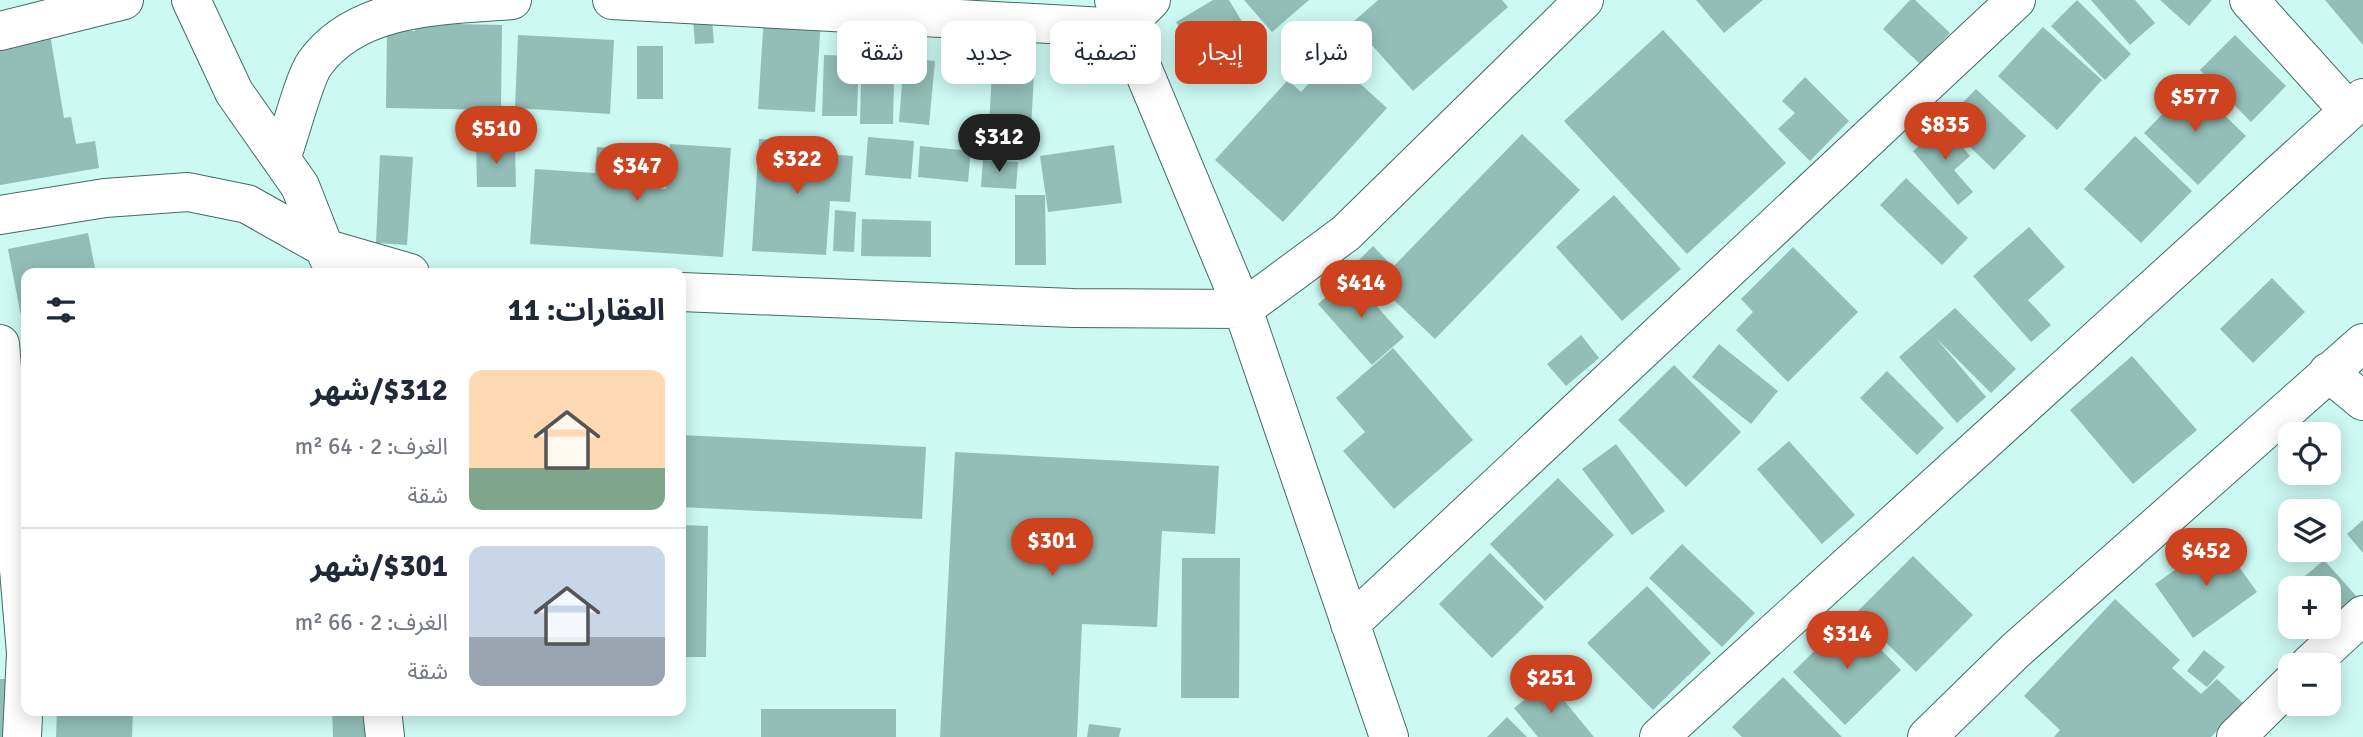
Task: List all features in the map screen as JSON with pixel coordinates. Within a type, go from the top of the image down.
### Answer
[{"type":"street","points":[[0,31],[124,0]]},
{"type":"street","points":[[191,0],[234,92],[300,186],[328,261]]},
{"type":"street","points":[[281,159],[314,64],[351,29],[409,9],[512,0]]},
{"type":"street","points":[[612,0],[1119,14],[1152,0]]},
{"type":"street","points":[[686,292],[1073,308],[1243,309],[1346,233],[1584,0]]},
{"type":"street","points":[[1350,624],[2016,0]]},
{"type":"street","points":[[1660,737],[2356,104],[2249,0]]},
{"type":"street","points":[[1119,14],[1243,309],[1389,737]]},
{"type":"street","points":[[0,215],[105,198],[188,192],[247,204],[328,261],[376,268]]},
{"type":"street","points":[[1927,737],[2015,651],[2363,343]]},
{"type":"street","points":[[0,344],[2,403],[21,601]]},
{"type":"street","points":[[2328,372],[2363,401]]},
{"type":"street","points":[[2322,653],[2363,615]]},
{"type":"street","points":[[0,651],[21,653]]},
{"type":"street","points":[[2236,737],[2278,696]]},
{"type":"street","points":[[22,737],[23,716]]},
{"type":"street","points":[[383,716],[385,737]]},
{"type":"building","points":[[765,0],[822,4],[815,112],[758,109]]},
{"type":"building","points":[[1213,0],[1229,0],[1242,21],[1178,21]]},
{"type":"building","points":[[1244,0],[1309,0],[1285,21],[1281,21],[1272,32],[1267,26],[1267,21],[1262,21]]},
{"type":"building","points":[[1378,0],[1502,0],[1508,7],[1413,91],[1372,45],[1372,21],[1354,21]]},
{"type":"building","points":[[1696,0],[1763,0],[1724,33]]},
{"type":"building","points":[[1910,0],[1915,0],[1950,33],[1920,64],[1883,29]]},
{"type":"building","points":[[2077,0],[2131,54],[2105,80],[2051,26]]},
{"type":"building","points":[[2091,0],[2135,0],[2155,23],[2130,45]]},
{"type":"building","points":[[2160,0],[2212,0],[2189,26]]},
{"type":"building","points":[[2325,0],[2363,0],[2363,45]]},
{"type":"building","points":[[712,19],[714,43],[695,44],[693,20]]},
{"type":"building","points":[[415,23],[502,25],[501,110],[386,108],[387,30],[415,31]]},
{"type":"building","points":[[2043,27],[2102,80],[2057,130],[1998,76]]},
{"type":"building","points":[[49,28],[64,118],[71,117],[76,144],[95,141],[99,168],[0,185],[0,37]]},
{"type":"building","points":[[1663,30],[1786,163],[1687,254],[1564,121]]},
{"type":"building","points":[[518,35],[614,40],[610,114],[515,108]]},
{"type":"building","points":[[2235,35],[2286,86],[2251,122],[2200,70]]},
{"type":"building","points":[[637,46],[663,46],[663,99],[637,99]]},
{"type":"building","points":[[824,55],[837,55],[837,84],[858,84],[857,116],[822,116]]},
{"type":"building","points":[[927,60],[935,61],[929,125],[899,122],[902,84],[927,84]]},
{"type":"building","points":[[1805,77],[1849,121],[1810,161],[1778,129],[1795,113],[1782,101]]},
{"type":"building","points":[[861,84],[894,84],[893,124],[860,124]]},
{"type":"building","points":[[991,84],[1033,84],[1031,128],[989,125]]},
{"type":"building","points":[[1284,84],[1292,84],[1301,92],[1308,84],[1361,84],[1387,108],[1283,222],[1215,160]]},
{"type":"building","points":[[2192,84],[2246,136],[2198,185],[2144,133]]},
{"type":"building","points":[[1976,89],[2026,136],[1994,170],[1944,122]]},
{"type":"building","points":[[1944,125],[1970,156],[1954,170],[1973,192],[1958,205],[1913,151]]},
{"type":"building","points":[[1522,134],[1580,190],[1435,339],[1378,285],[1371,291],[1350,269],[1373,246],[1393,267]]},
{"type":"building","points":[[2135,136],[2192,191],[2141,243],[2084,189]]},
{"type":"building","points":[[868,137],[914,141],[911,179],[865,175]]},
{"type":"building","points":[[759,139],[825,144],[824,154],[853,156],[850,202],[830,201],[826,255],[752,251]]},
{"type":"building","points":[[670,144],[731,148],[723,257],[530,244],[535,169],[595,173],[597,147],[655,151],[652,188],[666,189]]},
{"type":"building","points":[[476,145],[515,145],[516,187],[477,187]]},
{"type":"building","points":[[1114,145],[1122,203],[1048,212],[1040,156]]},
{"type":"building","points":[[920,146],[971,151],[968,182],[918,177]]},
{"type":"building","points":[[380,155],[413,157],[407,245],[376,243]]},
{"type":"building","points":[[983,160],[1018,162],[1016,189],[981,187]]},
{"type":"building","points":[[1906,178],[1968,238],[1942,265],[1880,205]]},
{"type":"building","points":[[1015,195],[1045,195],[1046,265],[1015,265]]},
{"type":"building","points":[[1614,195],[1681,269],[1622,321],[1556,247]]},
{"type":"building","points":[[835,210],[856,212],[854,252],[833,251]]},
{"type":"building","points":[[862,219],[931,221],[931,257],[861,256]]},
{"type":"building","points":[[2029,227],[2065,267],[2028,300],[2051,325],[2031,342],[1973,276]]},
{"type":"building","points":[[88,233],[95,268],[21,268],[21,316],[8,249]]},
{"type":"building","points":[[1793,247],[1858,312],[1788,382],[1736,330],[1753,312],[1741,299]]},
{"type":"building","points":[[1350,276],[1404,337],[1372,365],[1318,304]]},
{"type":"building","points":[[2272,278],[2305,312],[2253,363],[2220,329]]},
{"type":"building","points":[[1955,308],[2016,369],[1991,393],[1936,338],[1986,397],[1957,423],[1899,357]]},
{"type":"building","points":[[1581,335],[1599,358],[1566,386],[1547,364]]},
{"type":"building","points":[[1719,344],[1778,391],[1751,424],[1692,377]]},
{"type":"building","points":[[1393,348],[1473,440],[1394,509],[1343,451],[1365,432],[1336,398]]},
{"type":"building","points":[[2132,356],[2197,430],[2133,484],[2070,410]]},
{"type":"building","points":[[1674,365],[1741,432],[1686,487],[1618,420]]},
{"type":"building","points":[[1887,371],[1944,428],[1917,455],[1860,398]]},
{"type":"building","points":[[686,435],[926,447],[922,519],[686,507]]},
{"type":"building","points":[[1789,441],[1855,515],[1822,544],[1757,469]]},
{"type":"building","points":[[1616,444],[1665,511],[1632,535],[1582,469]]},
{"type":"building","points":[[955,452],[1219,466],[1215,534],[1162,531],[1157,627],[1082,624],[1077,737],[940,737]]},
{"type":"building","points":[[1558,478],[1614,535],[1545,601],[1490,544]]},
{"type":"building","points":[[2363,520],[2363,553],[2347,534]]},
{"type":"building","points":[[686,525],[708,526],[706,657],[686,657]]},
{"type":"building","points":[[2219,539],[2257,592],[2193,638],[2155,584]]},
{"type":"building","points":[[1682,544],[1755,613],[1722,647],[1649,578]]},
{"type":"building","points":[[1490,553],[1544,607],[1492,658],[1439,604]]},
{"type":"building","points":[[1913,556],[1973,615],[1916,672],[1856,613]]},
{"type":"building","points":[[1182,558],[1240,558],[1239,698],[1181,698]]},
{"type":"building","points":[[2322,562],[2326,562],[2338,576],[2305,576]]},
{"type":"building","points":[[2341,579],[2358,598],[2341,613]]},
{"type":"building","points":[[1647,586],[1711,653],[1653,710],[1587,643]]},
{"type":"building","points":[[2115,599],[2180,660],[2172,668],[2201,694],[2217,679],[2243,703],[2211,737],[2054,737],[2060,730],[2024,696]]},
{"type":"building","points":[[1849,617],[1901,670],[1845,725],[1793,672]]},
{"type":"building","points":[[2204,650],[2225,667],[2207,687],[2187,671]]},
{"type":"building","points":[[1575,667],[1584,686],[1565,696],[1554,677]]},
{"type":"building","points":[[1783,677],[1842,737],[1742,737],[1732,727]]},
{"type":"building","points":[[0,679],[6,679],[5,737],[0,737]]},
{"type":"building","points":[[1548,681],[1594,737],[1538,737],[1514,708]]},
{"type":"building","points":[[761,709],[896,709],[896,737],[761,737]]},
{"type":"building","points":[[57,716],[133,716],[132,737],[56,737]]},
{"type":"building","points":[[332,716],[380,716],[381,737],[333,737]]},
{"type":"building","points":[[1507,717],[1527,737],[1487,737]]},
{"type":"building","points":[[1089,724],[1121,728],[1119,737],[1087,737]]}]
